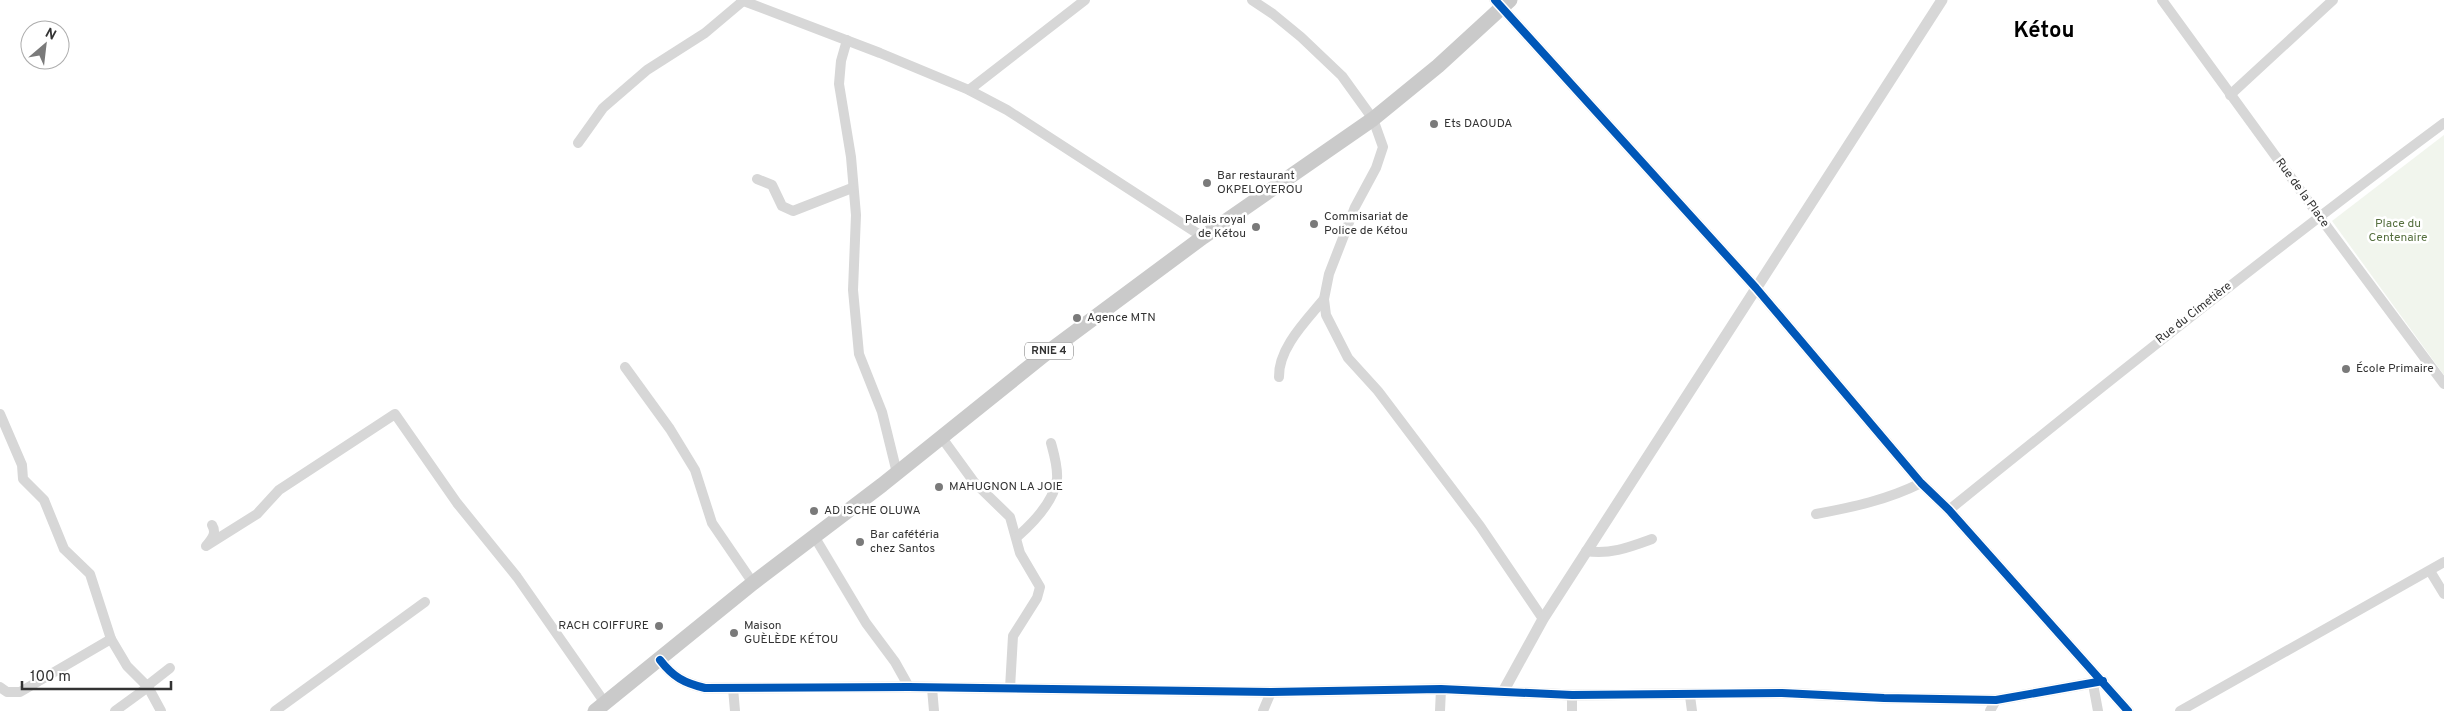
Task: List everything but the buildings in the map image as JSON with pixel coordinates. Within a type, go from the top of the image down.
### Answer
[{"type":"main road","name":"RNIE 4","points":[[600,707],[753,583],[942,438],[1044,355],[1203,237],[1373,119],[1438,66],[1502,3]]},
{"type":"street","points":[[578,143],[598,114],[617,96],[663,58],[705,33],[742,0],[847,40],[969,90],[1007,110],[1203,237]]},
{"type":"street","points":[[969,90],[1085,0]]},
{"type":"street","points":[[1252,0],[1294,31],[1342,76],[1373,119],[1383,147],[1376,168],[1355,207],[1329,274],[1324,299],[1326,315],[1348,358],[1378,391],[1480,526],[1542,619]]},
{"type":"street","points":[[1504,690],[1542,619],[1942,0]]},
{"type":"street","name":"Rue de la Place","points":[[2162,0],[2318,216],[2444,384]]},
{"type":"street","points":[[2230,95],[2332,0]]},
{"type":"street","points":[[1502,3],[1756,288],[1921,483],[1949,510],[2098,682],[2128,711]]},
{"type":"street","points":[[847,40],[841,61],[839,84],[851,157],[852,188],[856,215],[853,290],[858,354],[882,412],[897,473]]},
{"type":"street","name":"Rue du Cimetière","points":[[1949,510],[2141,355],[2318,216],[2444,123]]},
{"type":"street","points":[[758,179],[772,185],[782,206],[793,211],[852,188]]},
{"type":"street","points":[[1278,377],[1278,369],[1290,343],[1324,299]]},
{"type":"street","points":[[625,367],[670,429],[695,470],[712,522],[753,583]]},
{"type":"street","points":[[0,414],[22,465],[23,479],[44,500],[64,549],[90,574],[111,639],[127,666],[147,686],[161,711]]},
{"type":"street","points":[[212,525],[214,529],[213,538],[206,546],[257,514],[266,506],[273,495],[313,466],[341,451],[395,414],[457,503],[517,577],[600,707]]},
{"type":"street","points":[[942,438],[974,482],[1010,516],[1020,553],[1040,586],[1037,598],[1014,636],[1010,688]]},
{"type":"street","points":[[1017,537],[1028,527],[1051,497],[1057,478],[1056,463],[1051,443]]},
{"type":"street","points":[[1816,514],[1868,504],[1898,495],[1921,483]]},
{"type":"street","points":[[814,536],[866,623],[895,662],[909,687]]},
{"type":"street","points":[[1586,551],[1598,553],[1622,550],[1652,539]]},
{"type":"street","points":[[2180,711],[2444,562]]},
{"type":"street","points":[[2430,571],[2444,594]]},
{"type":"street","points":[[275,711],[424,602]]},
{"type":"street","points":[[0,687],[6,692],[20,692],[111,639]]},
{"type":"street","points":[[660,660],[672,675],[686,683],[705,688],[909,687],[1271,692],[1441,689],[1504,690],[1572,695],[1690,696],[1782,694],[1996,700],[2098,682]]},
{"type":"street","points":[[115,711],[170,668]]},
{"type":"street","points":[[2098,682],[2098,711]]},
{"type":"street","points":[[733,688],[735,711]]},
{"type":"street","points":[[932,688],[934,711]]},
{"type":"street","points":[[1440,711],[1441,689]]},
{"type":"street","points":[[1263,711],[1271,692]]},
{"type":"street","points":[[1572,695],[1572,711]]},
{"type":"street","points":[[1690,696],[1692,711]]},
{"type":"street","points":[[1990,711],[1996,700]]},
{"type":"green space","name":"Place du Centenaire","points":[[2444,135],[2444,375],[2332,221]]},
{"type":"cycle path","points":[[1495,0],[1756,288],[1921,483],[1949,510],[2128,711]]},
{"type":"cycle path","points":[[660,660],[680,678],[705,688],[909,687],[1271,692],[1441,689],[1572,695],[1782,693],[1884,698],[1996,700],[2103,681]]},
{"type":"place","name":"Ets DAOUDA","points":[[1434,124]]},
{"type":"place","name":"Bar restaurant OKPELOYEROU","points":[[1207,183]]},
{"type":"place","name":"Commisariat de Police de Kétou","points":[[1314,224]]},
{"type":"place","name":"Palais royal de Kétou","points":[[1256,227]]},
{"type":"place","name":"Agence MTN","points":[[1077,318]]},
{"type":"place","name":"École Primaire","points":[[2346,369]]},
{"type":"place","name":"MAHUGNON LA JOIE","points":[[939,487]]},
{"type":"place","name":"AD ISCHE OLUWA","points":[[814,511]]},
{"type":"place","name":"Bar cafétéria chez Santos","points":[[860,542]]},
{"type":"place","name":"RACH COIFFURE","points":[[659,626]]},
{"type":"place","name":"Maison GUÈLÈDE KÉTOU","points":[[734,633]]},
{"type":"district","name":"Kétou","points":[[2044,31]]}]
